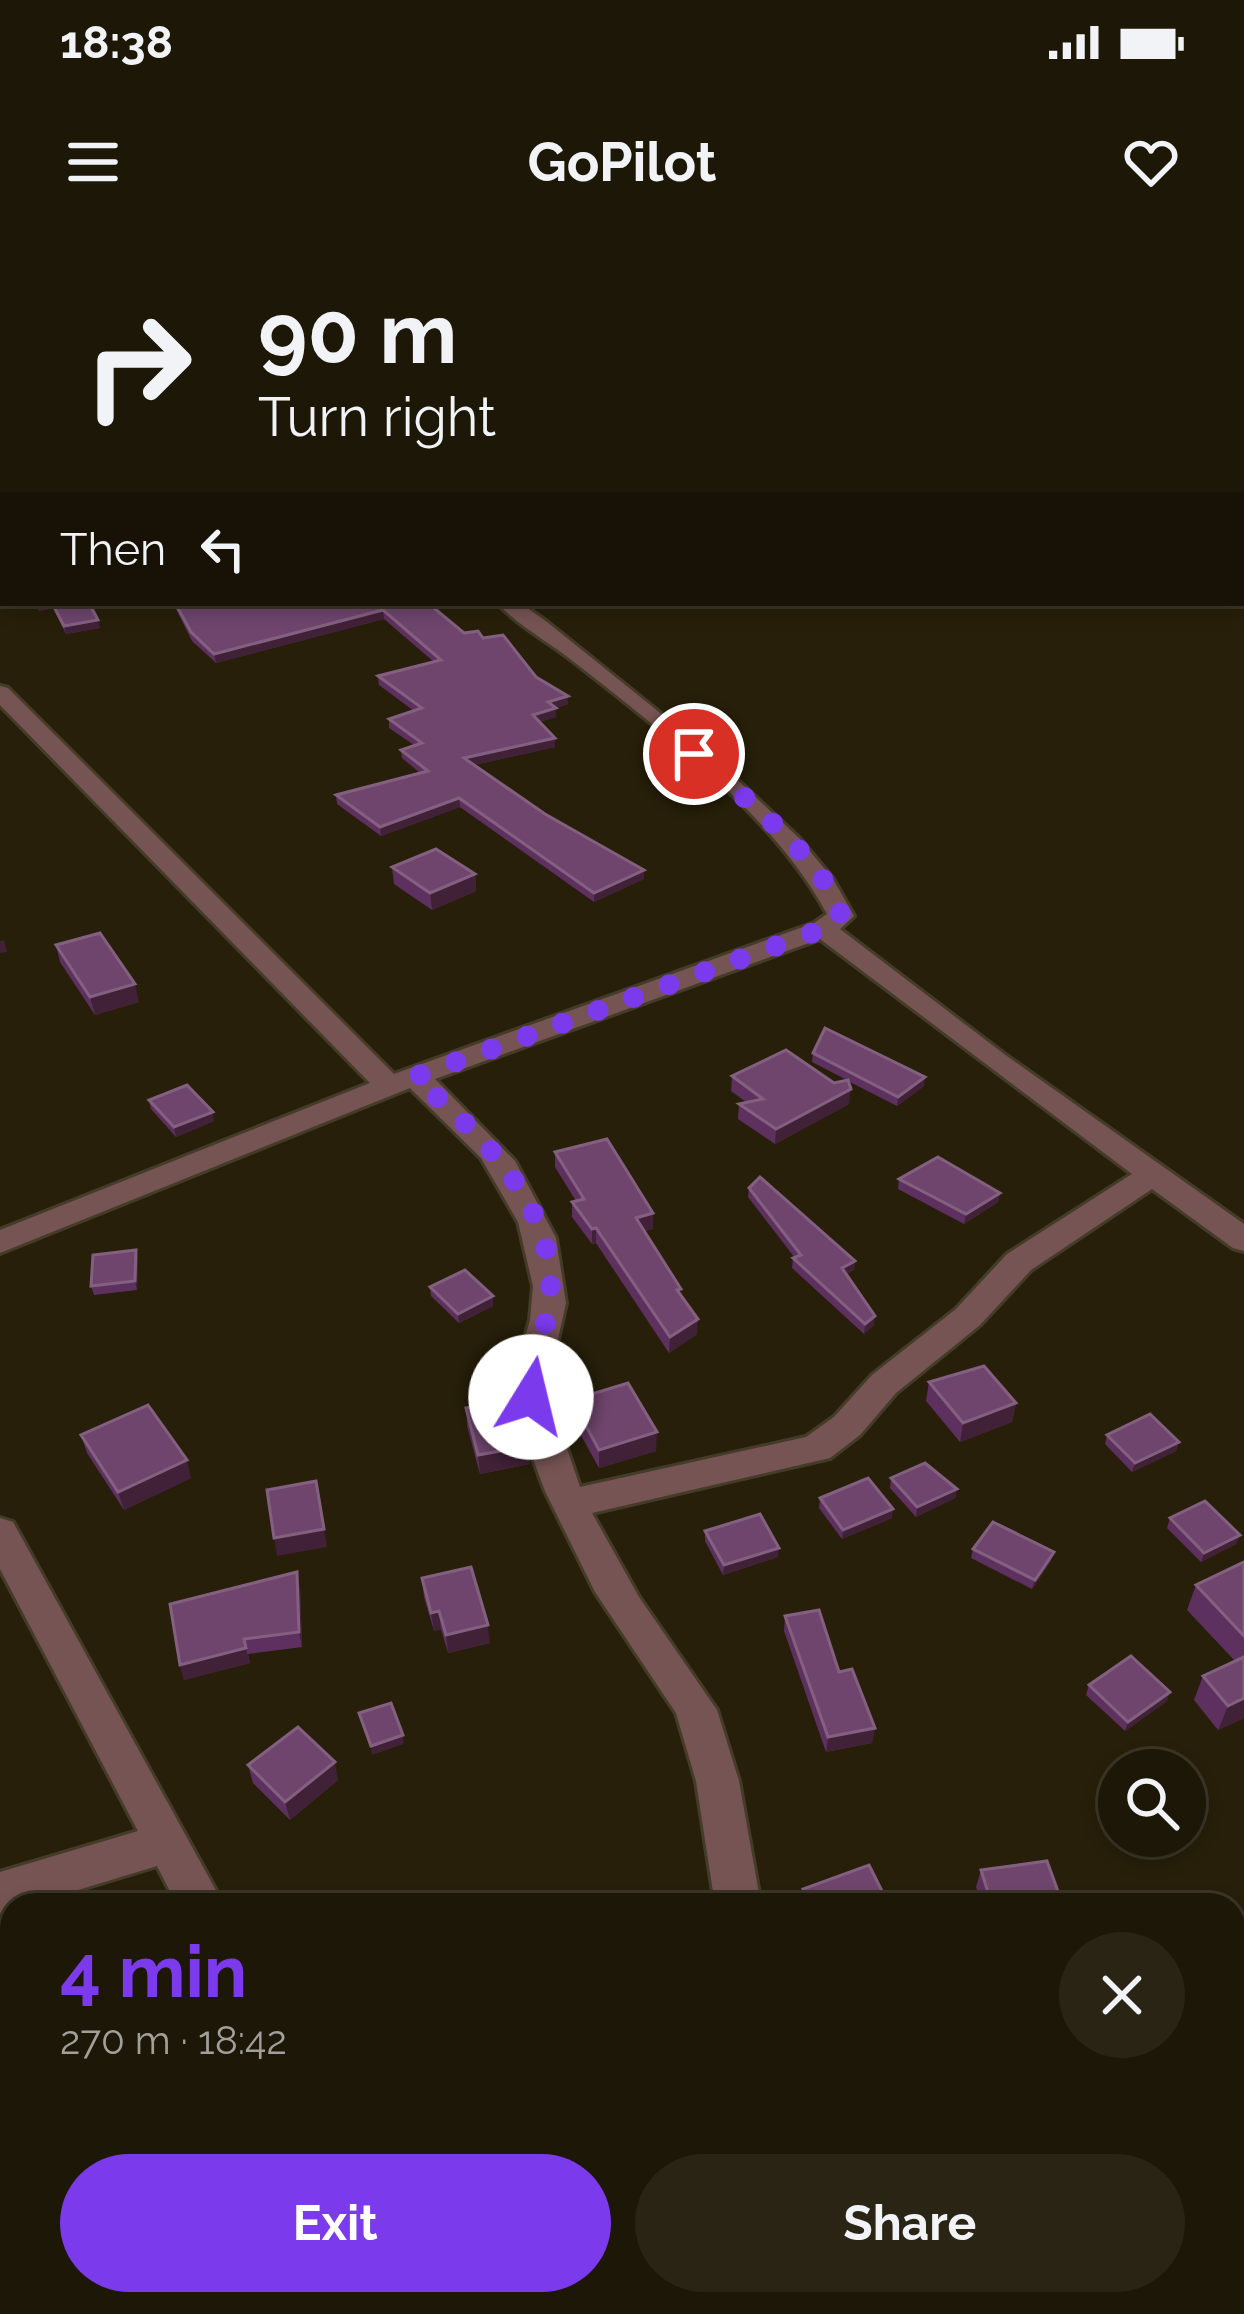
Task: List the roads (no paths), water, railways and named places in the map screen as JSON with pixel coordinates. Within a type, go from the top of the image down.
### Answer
[{"type":"street","points":[[0,1242],[402,1082],[823,929],[841,916],[836,897],[790,844],[574,650],[511,606]]},
{"type":"street","points":[[0,693],[402,1082],[495,1152],[526,1204],[544,1248],[551,1285],[529,1382],[571,1503],[613,1589],[698,1714],[717,1783],[736,1893]]},
{"type":"street","points":[[823,929],[1244,1240]]},
{"type":"street","points":[[571,1503],[817,1448],[847,1426],[884,1384],[968,1317],[1019,1262],[1151,1175]]},
{"type":"street","points":[[0,1533],[194,1893]]},
{"type":"street","points":[[0,1893],[166,1843]]}]
